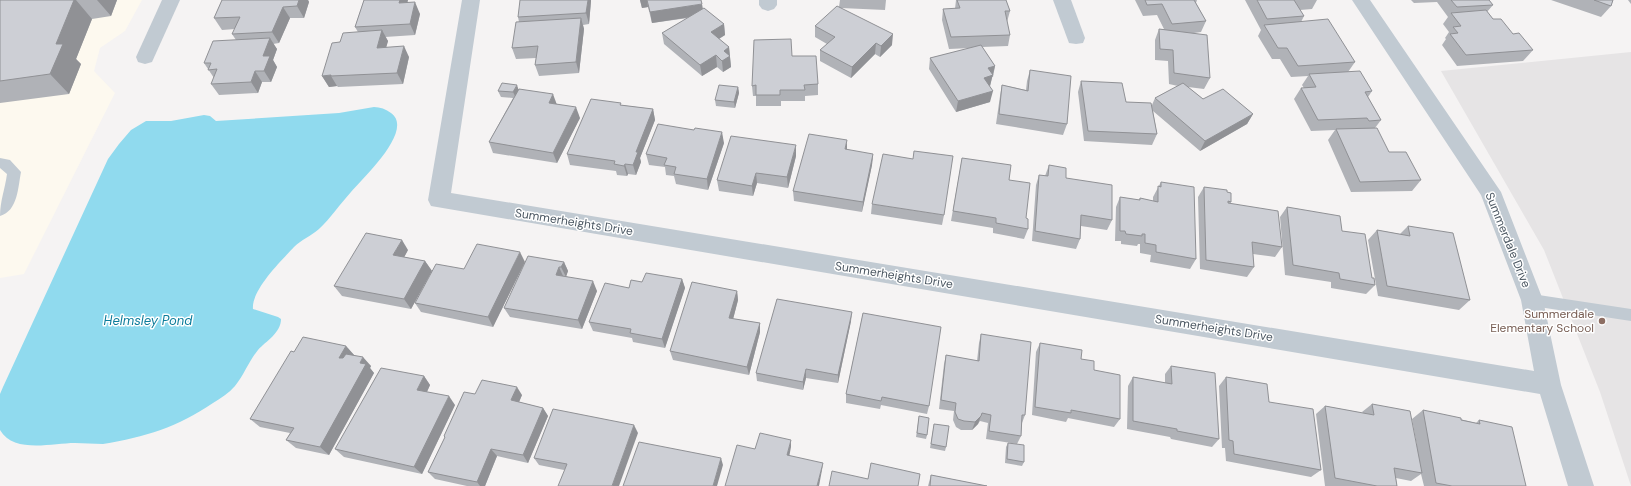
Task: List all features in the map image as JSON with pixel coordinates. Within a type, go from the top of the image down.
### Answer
[{"type":"street","points":[[145,57],[171,0]]},
{"type":"street","name":"Summerheights Drive","points":[[471,0],[439,200],[1504,376],[1549,385]]},
{"type":"street","points":[[1062,0],[1076,38]]},
{"type":"street","name":"Summerdale Drive","points":[[1361,0],[1490,192],[1532,300],[1549,385],[1581,486]]},
{"type":"lane","points":[[0,163],[5,164],[14,172],[10,198],[0,211]]},
{"type":"lane","points":[[1532,300],[1631,315]]},
{"type":"shaded area","points":[[0,0],[142,0],[125,31],[100,48],[94,71],[115,93],[24,274],[0,278]]},
{"type":"shaded area","name":"Summerdale Elementary School","points":[[1631,52],[1631,486],[1600,392],[1544,250],[1441,71]]},
{"type":"water","name":"Helmsley Pond","points":[[374,107],[387,110],[397,121],[396,131],[392,142],[375,166],[327,221],[319,229],[294,247],[275,267],[262,284],[254,301],[253,309],[281,319],[279,328],[276,333],[258,350],[238,382],[230,391],[187,419],[161,430],[133,438],[103,444],[75,443],[34,446],[14,442],[6,437],[0,430],[0,394],[108,159],[131,130],[146,121],[171,121],[204,115],[210,116],[216,121],[339,113]]},
{"type":"building","points":[[0,0],[74,0],[56,44],[63,44],[50,74],[0,81]]},
{"type":"building","points":[[222,0],[299,0],[297,6],[283,7],[272,32],[232,34],[240,17],[214,18]]},
{"type":"building","points":[[364,0],[400,0],[399,3],[415,2],[410,24],[355,27]]},
{"type":"building","points":[[520,0],[588,0],[586,13],[518,17]]},
{"type":"building","points":[[647,0],[701,0],[702,4],[650,12]]},
{"type":"building","points":[[957,0],[1006,0],[1010,11],[1005,11],[1010,35],[951,37],[943,9],[960,8]]},
{"type":"building","points":[[1145,0],[1194,0],[1206,21],[1172,24],[1162,4],[1147,5]]},
{"type":"building","points":[[1257,0],[1294,0],[1304,16],[1267,19]]},
{"type":"building","points":[[1451,0],[1489,0],[1493,5],[1457,7]]},
{"type":"building","points":[[1594,0],[1613,0],[1611,6]]},
{"type":"building","points":[[837,6],[893,34],[881,46],[876,43],[852,67],[820,50],[835,37],[815,26]]},
{"type":"building","points":[[704,8],[724,24],[711,32],[729,47],[724,51],[730,56],[722,61],[716,55],[700,65],[662,33]]},
{"type":"building","points":[[1486,10],[1493,19],[1501,19],[1513,34],[1519,33],[1533,50],[1466,55],[1450,34],[1458,33],[1453,27],[1461,26],[1451,13]]},
{"type":"building","points":[[581,18],[576,62],[535,65],[538,46],[512,48],[516,22]]},
{"type":"building","points":[[1328,19],[1355,62],[1298,66],[1287,48],[1278,48],[1264,25]]},
{"type":"building","points":[[1159,29],[1207,35],[1210,78],[1174,73],[1173,50],[1160,49]]},
{"type":"building","points":[[382,30],[377,48],[404,46],[397,73],[322,76],[332,43],[340,42],[343,33]]},
{"type":"building","points":[[270,38],[263,56],[270,56],[264,71],[255,71],[251,82],[211,84],[217,69],[208,70],[211,63],[204,63],[213,41]]},
{"type":"building","points":[[791,39],[792,56],[816,56],[818,84],[804,85],[805,90],[780,90],[780,95],[756,95],[756,85],[752,86],[754,40]]},
{"type":"building","points":[[981,45],[995,66],[988,68],[993,75],[984,78],[993,91],[958,101],[930,58]]},
{"type":"building","points":[[1030,70],[1071,76],[1067,124],[999,114],[1002,85],[1028,91]]},
{"type":"building","points":[[1360,71],[1372,91],[1365,92],[1381,120],[1369,121],[1367,118],[1318,120],[1301,88],[1316,87],[1309,74]]},
{"type":"building","points":[[1081,81],[1122,83],[1126,102],[1151,103],[1157,134],[1088,131]]},
{"type":"building","points":[[502,83],[517,85],[513,92],[498,91]]},
{"type":"building","points":[[1183,83],[1203,99],[1223,89],[1253,114],[1205,141],[1155,98]]},
{"type":"building","points":[[719,85],[738,87],[734,102],[715,100]]},
{"type":"building","points":[[519,89],[553,94],[549,103],[576,107],[553,153],[489,142]]},
{"type":"building","points":[[591,99],[621,103],[620,105],[653,109],[636,152],[638,152],[633,165],[625,164],[624,166],[614,164],[615,161],[567,154]]},
{"type":"building","points":[[658,124],[694,130],[695,128],[722,132],[707,179],[674,174],[676,167],[664,165],[667,158],[646,154]]},
{"type":"building","points":[[1377,128],[1389,152],[1406,152],[1421,180],[1360,182],[1336,129]]},
{"type":"building","points":[[809,134],[847,140],[845,149],[873,154],[863,202],[793,191]]},
{"type":"building","points":[[731,136],[796,145],[787,177],[756,173],[752,186],[717,180]]},
{"type":"building","points":[[914,151],[953,156],[944,215],[872,204],[883,154],[913,159]]},
{"type":"building","points":[[962,158],[1011,165],[1009,180],[1030,183],[1026,218],[1028,219],[1028,229],[996,223],[996,218],[953,211]]},
{"type":"building","points":[[1049,165],[1066,168],[1066,178],[1112,185],[1112,220],[1081,215],[1080,239],[1035,231],[1039,175],[1048,176]]},
{"type":"building","points":[[1161,182],[1194,187],[1196,259],[1156,252],[1156,245],[1145,243],[1145,234],[1142,234],[1142,236],[1126,234],[1125,231],[1120,231],[1120,197],[1140,200],[1140,198],[1158,202],[1158,186],[1161,187]]},
{"type":"building","points":[[1204,187],[1227,190],[1227,192],[1231,193],[1231,202],[1228,201],[1228,203],[1278,211],[1282,247],[1252,242],[1254,267],[1206,260]]},
{"type":"building","points":[[1287,207],[1340,216],[1342,231],[1365,234],[1372,278],[1374,278],[1375,285],[1340,279],[1339,273],[1293,265]]},
{"type":"building","points":[[1408,226],[1453,233],[1470,300],[1387,286],[1377,230],[1410,236]]},
{"type":"building","points":[[366,233],[402,240],[393,255],[425,261],[404,299],[334,286]]},
{"type":"building","points":[[477,244],[520,252],[488,317],[415,303],[436,264],[464,269]]},
{"type":"building","points":[[528,256],[564,262],[561,267],[559,267],[556,275],[593,281],[578,320],[504,308]]},
{"type":"building","points":[[646,273],[682,279],[662,339],[630,333],[631,329],[589,322],[605,283],[629,288],[631,280],[642,282]]},
{"type":"building","points":[[692,282],[737,291],[729,318],[760,323],[747,367],[670,351]]},
{"type":"building","points":[[777,299],[852,312],[838,375],[806,369],[803,382],[756,373]]},
{"type":"building","points":[[863,313],[941,327],[929,406],[882,397],[881,401],[846,394]]},
{"type":"building","points":[[981,334],[1031,342],[1025,415],[1022,415],[1021,436],[989,431],[991,415],[982,413],[975,422],[958,419],[955,412],[956,403],[941,400],[946,355],[979,361]]},
{"type":"building","points":[[303,337],[346,346],[339,358],[343,358],[346,354],[363,357],[360,363],[366,364],[320,447],[286,440],[294,428],[250,419],[291,351],[294,352]]},
{"type":"building","points":[[1040,343],[1082,350],[1081,359],[1094,361],[1094,370],[1120,375],[1120,419],[1071,410],[1071,413],[1035,407]]},
{"type":"building","points":[[1171,366],[1215,373],[1219,439],[1133,421],[1133,377],[1172,384]]},
{"type":"building","points":[[381,368],[424,376],[417,390],[449,396],[414,467],[335,449]]},
{"type":"building","points":[[1226,377],[1267,384],[1269,402],[1313,409],[1321,470],[1234,454],[1233,441],[1229,440]]},
{"type":"building","points":[[482,380],[517,387],[511,400],[543,408],[523,455],[491,449],[477,482],[428,472],[464,392],[475,394]]},
{"type":"building","points":[[1372,404],[1410,411],[1422,473],[1394,468],[1397,486],[1377,486],[1335,478],[1325,406],[1374,415]]},
{"type":"building","points":[[553,409],[634,425],[612,486],[558,486],[567,464],[534,458]]},
{"type":"building","points":[[1423,410],[1461,418],[1461,420],[1480,424],[1479,420],[1512,427],[1526,486],[1452,486],[1436,483]]},
{"type":"building","points":[[919,416],[929,418],[927,435],[917,433]]},
{"type":"building","points":[[934,424],[949,426],[946,447],[931,444]]},
{"type":"building","points":[[760,433],[791,440],[787,455],[823,463],[817,486],[725,486],[737,445],[755,449]]},
{"type":"building","points":[[639,442],[721,458],[713,486],[623,486]]},
{"type":"building","points":[[1008,443],[1024,445],[1024,462],[1007,459]]},
{"type":"building","points":[[871,463],[920,474],[918,486],[829,486],[832,471],[868,479]]},
{"type":"building","points":[[931,475],[987,486],[930,486]]},
{"type":"place","name":"Summerdale Elementary School","points":[[1602,321]]}]
